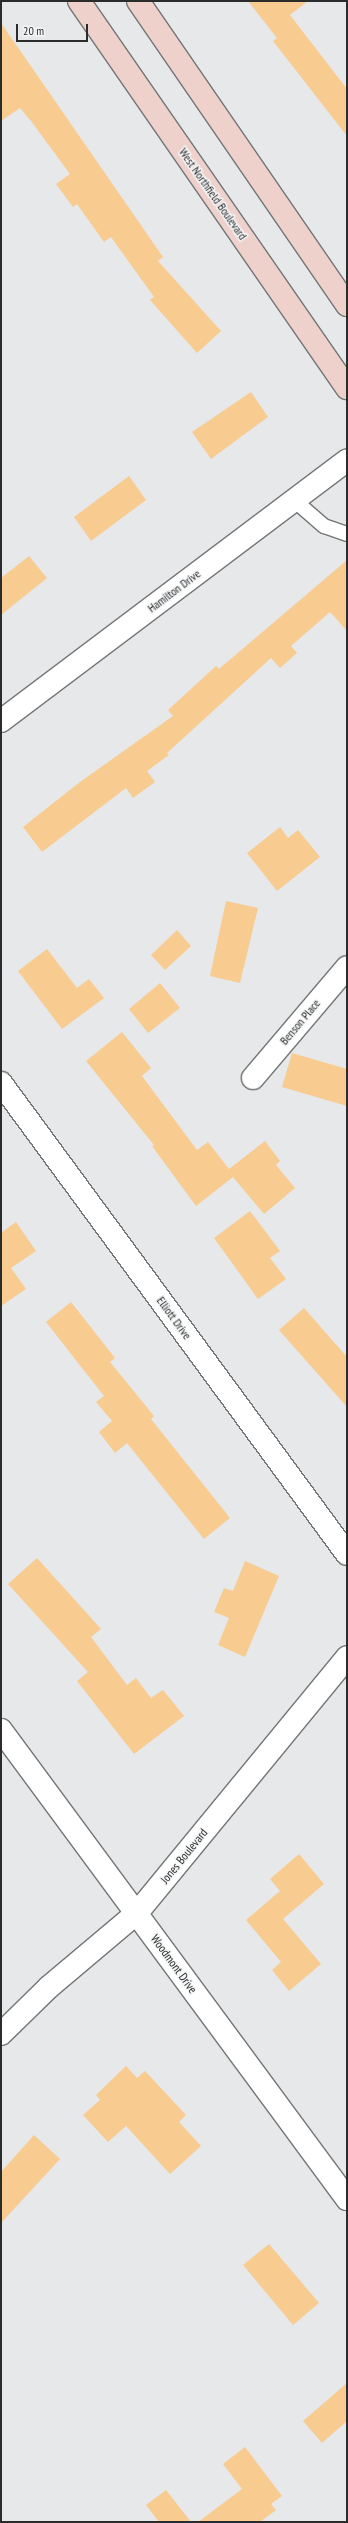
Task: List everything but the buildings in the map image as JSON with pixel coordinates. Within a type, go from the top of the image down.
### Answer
[{"type":"main road","name":"West Northfield Boulevard","points":[[79,1],[347,388]]},
{"type":"main road","points":[[138,1],[347,305]]},
{"type":"street","name":"Hamilton Drive","points":[[1,721],[347,460]]},
{"type":"street","name":"Benson Place","points":[[253,1078],[347,967]]},
{"type":"street","name":"Elliott Drive","points":[[1,1083],[347,1554]]},
{"type":"street","name":"Jones Boulevard","points":[[1,2034],[49,1987],[137,1913],[347,1657]]},
{"type":"street","name":"Woodmont Drive","points":[[1,1730],[347,2199]]},
{"type":"lane","points":[[294,500],[324,526],[347,534]]}]
